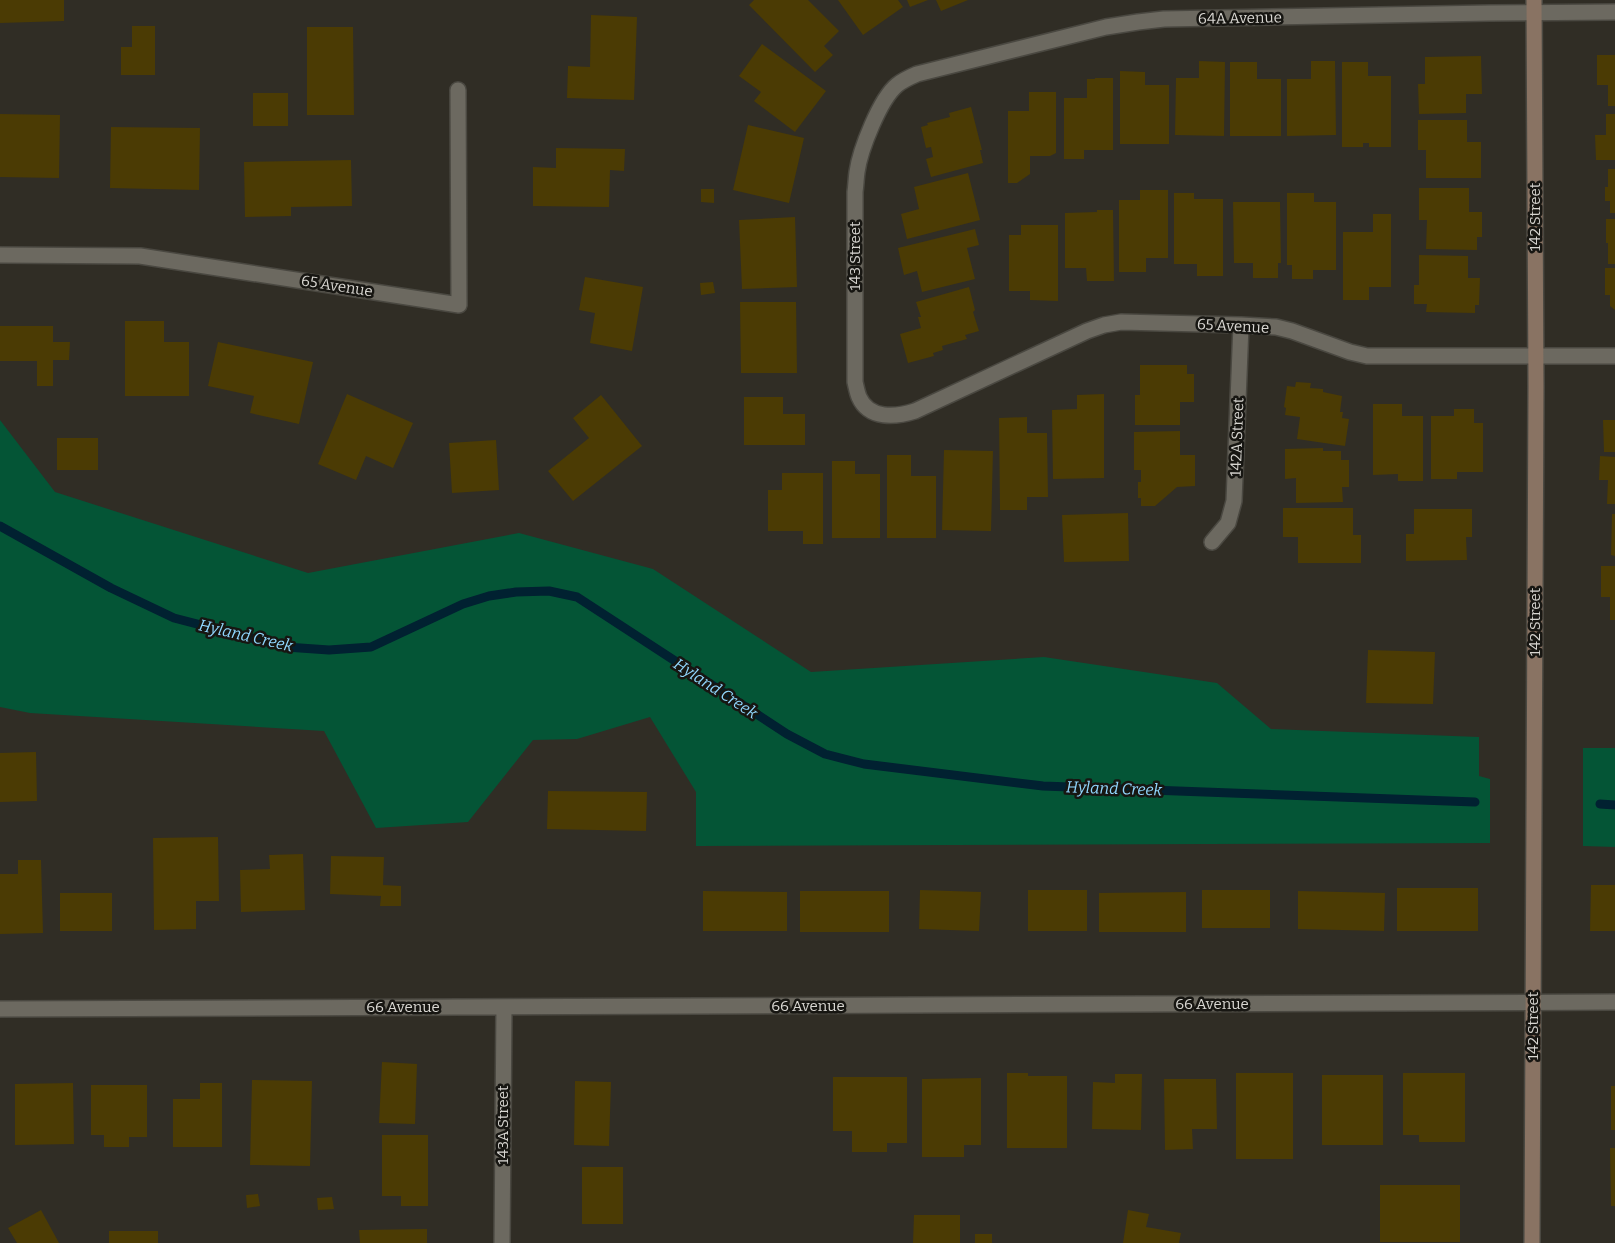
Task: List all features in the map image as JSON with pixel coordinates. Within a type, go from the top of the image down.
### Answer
[{"type":"street","name":"64A Avenue","points":[[883,104],[895,86],[905,79],[918,74],[1106,27],[1138,22],[1174,19],[1534,6],[1615,12]]},
{"type":"street","name":"142 Street","points":[[1532,1243],[1536,357],[1534,6]]},
{"type":"street","name":"65 Avenue","points":[[0,255],[140,256],[459,305],[458,90]]},
{"type":"street","name":"143 Street","points":[[869,409],[860,398],[855,382],[855,192],[861,155],[883,104]]},
{"type":"street","name":"65 Avenue","points":[[869,409],[877,414],[901,416],[1087,331],[1121,322],[1276,327],[1367,356],[1615,356]]},
{"type":"street","name":"142A Street","points":[[1212,542],[1228,523],[1234,501],[1241,325]]},
{"type":"street","name":"66 Avenue","points":[[0,1009],[1615,1002]]},
{"type":"street","name":"143A Street","points":[[502,1243],[504,1007]]},
{"type":"green space","points":[[0,420],[55,492],[308,573],[519,533],[653,569],[811,672],[1044,657],[1217,683],[1271,729],[1479,737],[1479,776],[1490,779],[1490,843],[696,846],[696,792],[650,717],[577,739],[533,740],[468,822],[376,828],[324,731],[30,713],[0,707]]},
{"type":"green space","points":[[1583,748],[1615,748],[1615,847],[1583,846]]},
{"type":"building","points":[[0,0],[64,0],[64,21],[0,23]]},
{"type":"building","points":[[754,0],[808,0],[839,31],[824,46],[833,55],[815,72],[749,5]]},
{"type":"building","points":[[838,0],[898,0],[903,7],[863,35]]},
{"type":"building","points":[[907,0],[928,0],[910,7]]},
{"type":"building","points":[[936,0],[968,0],[941,11]]},
{"type":"building","points":[[591,15],[637,17],[634,100],[567,98],[568,66],[590,67]]},
{"type":"building","points":[[132,26],[155,26],[155,75],[121,75],[121,47],[132,47]]},
{"type":"building","points":[[307,27],[353,27],[354,115],[307,115]]},
{"type":"building","points":[[762,44],[826,91],[795,132],[754,101],[761,92],[739,76]]},
{"type":"building","points":[[1597,55],[1615,55],[1615,106],[1608,106],[1608,85],[1597,85]]},
{"type":"building","points":[[1481,56],[1482,94],[1466,94],[1466,113],[1419,114],[1418,84],[1425,84],[1425,57]]},
{"type":"building","points":[[1199,61],[1225,62],[1224,136],[1175,135],[1176,78],[1199,78]]},
{"type":"building","points":[[1311,61],[1335,61],[1336,135],[1287,136],[1287,79],[1311,79]]},
{"type":"building","points":[[1230,62],[1257,62],[1257,79],[1281,79],[1281,136],[1230,136]]},
{"type":"building","points":[[1342,62],[1368,62],[1368,76],[1391,76],[1391,147],[1369,147],[1369,143],[1363,143],[1363,147],[1342,147]]},
{"type":"building","points":[[1120,71],[1145,72],[1145,85],[1169,85],[1169,144],[1120,144]]},
{"type":"building","points":[[1113,78],[1113,150],[1084,150],[1084,159],[1064,159],[1064,98],[1087,98],[1087,79]]},
{"type":"building","points":[[1029,92],[1056,92],[1056,153],[1050,156],[1030,156],[1030,174],[1017,183],[1008,183],[1008,111],[1029,111]]},
{"type":"building","points":[[253,93],[288,93],[288,126],[253,126]]},
{"type":"building","points":[[971,107],[982,150],[980,150],[983,163],[931,177],[926,159],[933,157],[931,147],[926,148],[921,127],[928,125],[927,123],[950,117],[949,113]]},
{"type":"building","points":[[0,114],[60,115],[59,178],[0,177]]},
{"type":"building","points":[[1606,114],[1615,114],[1615,160],[1596,160],[1595,135],[1606,135]]},
{"type":"building","points":[[1418,120],[1467,120],[1467,142],[1481,142],[1481,178],[1426,178],[1426,150],[1418,150]]},
{"type":"building","points":[[748,125],[804,138],[789,203],[733,190]]},
{"type":"building","points":[[111,127],[200,128],[199,190],[110,188]]},
{"type":"building","points":[[556,148],[625,149],[624,171],[610,170],[609,207],[533,206],[533,167],[556,168]]},
{"type":"building","points":[[351,160],[352,206],[291,207],[291,216],[245,217],[244,162]]},
{"type":"building","points":[[1608,169],[1615,169],[1615,213],[1610,213],[1610,201],[1605,201],[1605,187],[1608,187]]},
{"type":"building","points":[[968,173],[980,220],[907,239],[901,214],[919,209],[914,187]]},
{"type":"building","points":[[1419,188],[1469,188],[1469,212],[1482,212],[1482,237],[1477,237],[1477,250],[1426,249],[1427,220],[1419,220]]},
{"type":"building","points":[[701,189],[714,189],[714,203],[701,202]]},
{"type":"building","points":[[1140,190],[1168,190],[1168,258],[1146,258],[1146,272],[1119,272],[1119,200],[1140,200]]},
{"type":"building","points":[[1174,193],[1194,193],[1194,199],[1223,199],[1223,276],[1197,276],[1197,264],[1174,264]]},
{"type":"building","points":[[1287,193],[1314,193],[1314,202],[1336,202],[1336,270],[1313,270],[1313,279],[1292,279],[1292,265],[1287,265]]},
{"type":"building","points":[[1233,202],[1280,202],[1281,263],[1278,263],[1278,278],[1253,278],[1253,263],[1234,263]]},
{"type":"building","points":[[1097,210],[1113,210],[1114,281],[1087,281],[1086,268],[1065,268],[1065,213],[1097,212]]},
{"type":"building","points":[[1373,214],[1391,214],[1391,287],[1369,287],[1369,300],[1343,300],[1343,232],[1373,232]]},
{"type":"building","points":[[795,217],[797,287],[742,289],[739,220]]},
{"type":"building","points":[[1606,219],[1615,219],[1615,264],[1608,264]]},
{"type":"building","points":[[1021,225],[1058,225],[1058,301],[1030,300],[1030,291],[1009,291],[1009,235],[1021,235]]},
{"type":"building","points":[[975,229],[979,245],[967,248],[975,279],[922,292],[917,271],[904,275],[898,248]]},
{"type":"building","points":[[1419,255],[1468,256],[1468,278],[1480,278],[1479,305],[1475,305],[1475,313],[1426,312],[1427,304],[1414,304],[1414,285],[1419,285]]},
{"type":"building","points":[[1605,268],[1615,268],[1615,310],[1610,306],[1610,295],[1605,295]]},
{"type":"building","points":[[585,277],[643,287],[632,351],[590,343],[595,313],[579,310]]},
{"type":"building","points":[[713,282],[715,293],[701,295],[700,283]]},
{"type":"building","points":[[969,287],[975,310],[973,312],[979,331],[965,335],[967,339],[942,346],[943,350],[933,353],[934,356],[908,363],[900,334],[921,328],[918,317],[921,317],[916,302]]},
{"type":"building","points":[[740,302],[796,302],[797,373],[741,373]]},
{"type":"building","points":[[125,321],[164,321],[164,342],[189,342],[189,396],[125,396]]},
{"type":"building","points":[[0,326],[53,326],[53,342],[70,342],[69,360],[53,360],[53,386],[37,386],[37,361],[0,361]]},
{"type":"building","points":[[218,342],[313,362],[299,424],[250,413],[254,396],[208,386]]},
{"type":"building","points":[[1140,365],[1187,365],[1187,374],[1194,374],[1194,402],[1180,402],[1180,425],[1135,425],[1135,395],[1140,395]]},
{"type":"building","points":[[1296,382],[1311,383],[1310,388],[1323,389],[1323,392],[1342,396],[1340,412],[1343,412],[1342,418],[1349,419],[1345,446],[1297,439],[1300,417],[1285,415],[1286,408],[1284,407],[1287,386],[1295,387]]},
{"type":"building","points":[[347,394],[413,423],[393,468],[366,456],[356,480],[318,464]]},
{"type":"building","points":[[1104,394],[1104,478],[1053,479],[1052,410],[1077,409],[1077,395]]},
{"type":"building","points":[[601,395],[642,446],[573,501],[548,471],[589,438],[573,418]]},
{"type":"building","points":[[744,397],[783,397],[783,414],[805,414],[805,445],[744,445]]},
{"type":"building","points":[[1373,404],[1402,404],[1402,416],[1423,416],[1423,481],[1398,481],[1398,474],[1373,475]]},
{"type":"building","points":[[1454,409],[1474,409],[1474,423],[1483,423],[1483,472],[1457,472],[1457,479],[1431,479],[1431,416],[1454,416]]},
{"type":"building","points":[[1027,417],[1027,433],[1047,433],[1048,497],[1027,497],[1027,510],[1000,510],[999,418]]},
{"type":"building","points":[[1603,420],[1615,420],[1615,452],[1604,452]]},
{"type":"building","points":[[1180,431],[1180,455],[1195,455],[1195,486],[1177,487],[1155,506],[1141,506],[1141,498],[1138,498],[1138,482],[1141,482],[1141,470],[1134,470],[1134,432]]},
{"type":"building","points":[[57,438],[98,438],[98,470],[57,470]]},
{"type":"building","points":[[496,440],[499,490],[452,493],[449,443]]},
{"type":"building","points":[[1323,448],[1323,451],[1341,451],[1341,460],[1349,460],[1349,487],[1342,487],[1343,502],[1296,503],[1296,478],[1285,479],[1285,449]]},
{"type":"building","points":[[944,450],[993,451],[991,531],[942,530]]},
{"type":"building","points":[[887,455],[911,455],[911,476],[936,476],[936,538],[887,538]]},
{"type":"building","points":[[1600,456],[1615,457],[1615,504],[1607,504],[1608,480],[1599,480]]},
{"type":"building","points":[[832,461],[855,461],[855,474],[880,474],[880,538],[832,538]]},
{"type":"building","points":[[782,473],[823,473],[823,544],[803,544],[803,531],[768,531],[768,490],[782,490]]},
{"type":"building","points":[[1283,508],[1353,508],[1353,535],[1361,535],[1361,563],[1298,563],[1298,537],[1283,537]]},
{"type":"building","points":[[1414,509],[1472,509],[1472,537],[1466,537],[1467,560],[1406,561],[1406,534],[1414,534]]},
{"type":"building","points":[[1128,513],[1129,561],[1064,562],[1062,515]]},
{"type":"building","points":[[1612,514],[1615,514],[1615,556],[1611,555]]},
{"type":"building","points":[[1601,566],[1615,566],[1615,620],[1610,620],[1610,597],[1601,597]]},
{"type":"building","points":[[1368,650],[1435,652],[1433,704],[1366,703]]},
{"type":"building","points":[[36,752],[37,801],[0,802],[0,753]]},
{"type":"building","points":[[548,791],[647,792],[646,831],[547,829]]},
{"type":"building","points":[[218,837],[219,901],[196,901],[196,929],[154,930],[153,838]]},
{"type":"building","points":[[303,854],[305,910],[241,912],[240,870],[270,869],[269,855]]},
{"type":"building","points":[[331,856],[384,857],[383,885],[401,886],[401,906],[380,906],[381,896],[330,894]]},
{"type":"building","points":[[18,860],[41,860],[43,933],[0,934],[0,874],[18,874]]},
{"type":"building","points":[[1591,885],[1615,885],[1615,931],[1590,931]]},
{"type":"building","points":[[1397,888],[1478,888],[1478,931],[1397,931]]},
{"type":"building","points":[[920,890],[981,892],[979,931],[919,929]]},
{"type":"building","points":[[1028,890],[1087,890],[1087,931],[1028,931]]},
{"type":"building","points":[[1202,890],[1270,890],[1270,928],[1202,928]]},
{"type":"building","points":[[703,891],[787,892],[787,931],[703,931]]},
{"type":"building","points":[[800,891],[889,891],[889,932],[800,932]]},
{"type":"building","points":[[1298,891],[1385,893],[1384,931],[1298,929]]},
{"type":"building","points":[[1186,892],[1186,932],[1099,932],[1099,893]]},
{"type":"building","points":[[60,893],[112,893],[112,931],[60,931]]},
{"type":"building","points":[[382,1062],[417,1064],[415,1124],[379,1123]]},
{"type":"building","points":[[1007,1073],[1028,1073],[1028,1076],[1067,1076],[1067,1148],[1007,1148]]},
{"type":"building","points":[[1236,1073],[1293,1073],[1293,1159],[1236,1159]]},
{"type":"building","points":[[1403,1073],[1465,1073],[1465,1142],[1419,1142],[1419,1135],[1403,1135]]},
{"type":"building","points":[[1115,1074],[1142,1074],[1141,1130],[1092,1129],[1093,1082],[1115,1083]]},
{"type":"building","points":[[1322,1075],[1383,1075],[1383,1145],[1322,1145]]},
{"type":"building","points":[[833,1077],[907,1077],[907,1143],[887,1143],[887,1152],[852,1152],[852,1131],[833,1131]]},
{"type":"building","points":[[981,1078],[981,1145],[964,1145],[964,1157],[922,1157],[922,1079]]},
{"type":"building","points":[[1164,1079],[1216,1079],[1217,1129],[1192,1129],[1193,1149],[1165,1150]]},
{"type":"building","points":[[252,1080],[312,1081],[310,1166],[250,1165]]},
{"type":"building","points":[[575,1081],[611,1082],[609,1146],[574,1145]]},
{"type":"building","points":[[73,1083],[74,1144],[15,1145],[15,1084]]},
{"type":"building","points":[[200,1083],[222,1083],[222,1147],[173,1147],[173,1099],[200,1099]]},
{"type":"building","points":[[91,1085],[147,1085],[147,1137],[129,1137],[129,1147],[104,1147],[104,1135],[91,1135]]},
{"type":"building","points":[[1611,1086],[1615,1086],[1615,1130],[1611,1130]]},
{"type":"building","points":[[382,1135],[428,1135],[428,1206],[401,1206],[401,1196],[382,1196]]},
{"type":"building","points":[[1610,1148],[1615,1148],[1615,1206],[1611,1206]]},
{"type":"building","points":[[582,1167],[623,1167],[623,1224],[582,1224]]},
{"type":"building","points":[[1380,1185],[1460,1185],[1460,1242],[1380,1242]]},
{"type":"building","points":[[258,1194],[260,1206],[247,1208],[246,1195]]},
{"type":"building","points":[[332,1197],[334,1209],[318,1210],[317,1198]]},
{"type":"building","points":[[41,1210],[59,1243],[17,1243],[8,1228]]},
{"type":"building","points":[[1128,1210],[1149,1214],[1146,1227],[1181,1233],[1179,1243],[1123,1243]]},
{"type":"building","points":[[914,1215],[960,1215],[960,1243],[913,1243]]},
{"type":"building","points":[[427,1229],[427,1243],[360,1243],[359,1230]]},
{"type":"building","points":[[109,1231],[158,1231],[158,1243],[109,1243]]},
{"type":"building","points":[[975,1234],[992,1234],[992,1243],[975,1243]]},
{"type":"waterway","name":"Hyland Creek","points":[[0,526],[111,588],[174,618],[286,647],[329,650],[371,647],[463,604],[489,596],[516,592],[549,591],[577,597],[787,734],[825,754],[864,764],[1043,786],[1475,802]]},
{"type":"waterway","name":"Hyland Creek","points":[[1600,804],[1615,805]]}]
